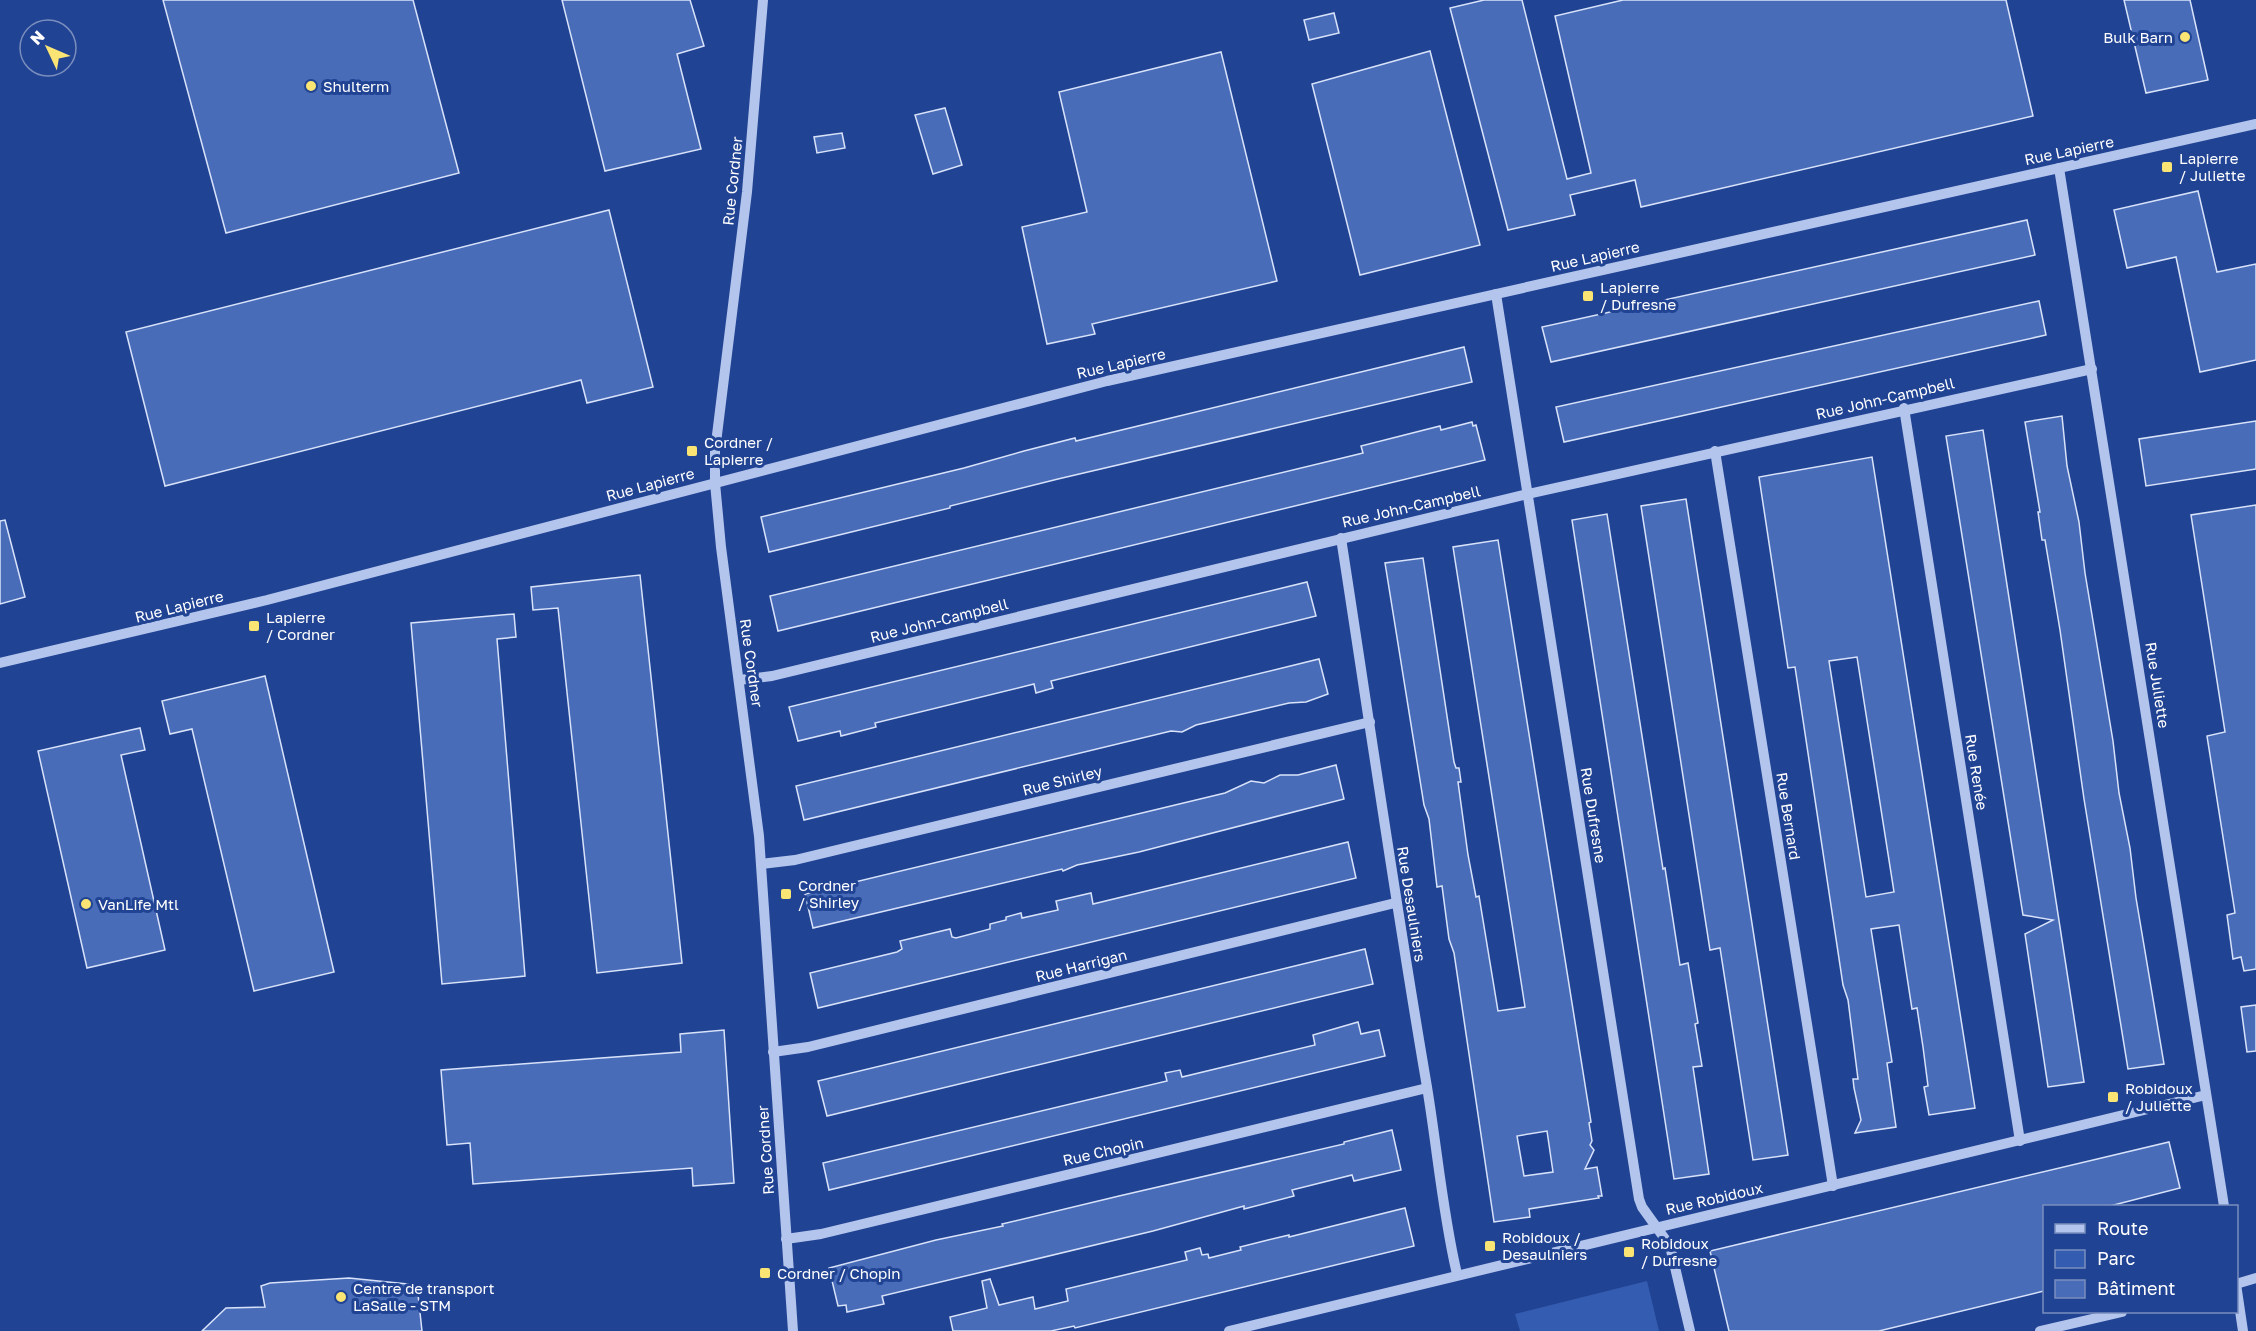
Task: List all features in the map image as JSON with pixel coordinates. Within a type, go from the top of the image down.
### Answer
[{"type":"street","name":"Rue Cordner","points":[[763,0],[747,192],[715,451],[715,483],[722,558],[761,864],[793,1331]]},
{"type":"street","name":"Rue Lapierre","points":[[0,663],[257,603],[1107,381],[2256,124]]},
{"type":"street","name":"Rue Juliette","points":[[2059,168],[2224,1205]]},
{"type":"street","name":"Rue Dufresne","points":[[1496,294],[1639,1199],[1655,1227],[1670,1246],[1690,1331]]},
{"type":"street","name":"Rue John-Campbell","points":[[739,680],[772,676],[1341,538],[1715,451],[1904,408],[2092,369]]},
{"type":"street","name":"Rue Renée","points":[[1904,408],[2020,1141]]},
{"type":"street","name":"Rue Bernard","points":[[1715,451],[1833,1186]]},
{"type":"street","name":"Rue Desaulniers","points":[[1341,538],[1395,903],[1427,1088],[1450,1244],[1457,1274]]},
{"type":"street","name":"Rue Shirley","points":[[761,864],[795,860],[1370,722]]},
{"type":"street","name":"Rue Harrigan","points":[[773,1052],[820,1044],[1395,903]]},
{"type":"street","name":"Rue Chopin","points":[[786,1239],[821,1234],[1427,1088]]},
{"type":"street","name":"Rue Robidoux","points":[[1234,1330],[1457,1274],[1833,1186],[2206,1095]]},
{"type":"street","points":[[2238,1283],[2256,1278]]},
{"type":"street","points":[[2238,1297],[2243,1331]]},
{"type":"street","points":[[2040,1331],[2114,1313]]},
{"type":"green space","points":[[1647,1281],[1659,1331],[1520,1331],[1515,1314]]},
{"type":"building","name":"Shulterm","points":[[163,0],[413,0],[459,173],[226,233]]},
{"type":"building","points":[[562,0],[690,0],[704,46],[677,54],[701,149],[605,171]]},
{"type":"building","points":[[1484,0],[1522,0],[1567,179],[1591,173],[1555,16],[1623,0],[2006,0],[2033,116],[1641,207],[1635,180],[1570,195],[1575,215],[1508,230],[1450,8]]},
{"type":"building","points":[[2124,0],[2190,0],[2208,80],[2146,93]]},
{"type":"building","points":[[1334,13],[1339,33],[1309,40],[1304,20]]},
{"type":"building","points":[[1430,51],[1480,245],[1360,275],[1312,84]]},
{"type":"building","points":[[1221,52],[1277,281],[1092,324],[1095,334],[1047,344],[1022,227],[1087,212],[1059,92]]},
{"type":"building","points":[[945,108],[962,165],[933,174],[915,115]]},
{"type":"building","points":[[842,133],[845,148],[817,153],[814,137]]},
{"type":"building","points":[[2198,191],[2217,272],[2256,264],[2256,360],[2200,372],[2176,257],[2127,268],[2114,210]]},
{"type":"building","points":[[609,210],[653,387],[587,403],[581,380],[165,486],[126,332]]},
{"type":"building","points":[[2027,220],[2035,255],[1551,362],[1542,327]]},
{"type":"building","points":[[2039,301],[2046,335],[1564,442],[1556,407]]},
{"type":"building","points":[[1464,347],[1472,382],[1058,479],[769,552],[761,517],[964,468],[1075,438],[1076,441]]},
{"type":"building","points":[[2062,416],[2067,466],[2079,522],[2119,793],[2130,848],[2136,898],[2164,1064],[2128,1069],[2084,799],[2060,630],[2045,540],[2042,540],[2038,512],[2040,512],[2025,422]]},
{"type":"building","points":[[2256,421],[2256,469],[2146,486],[2139,439]]},
{"type":"building","points":[[1472,422],[1473,426],[1476,425],[1485,460],[778,631],[770,596],[1359,454],[1363,453],[1361,446],[1440,426],[1441,430]]},
{"type":"building","points":[[1983,430],[2084,1082],[2048,1087],[2025,934],[2053,920],[2023,915],[1946,436]]},
{"type":"building","points":[[1872,457],[1975,1108],[1929,1115],[1924,1087],[1928,1086],[1917,1008],[1912,1009],[1899,925],[1871,929],[1892,1062],[1887,1063],[1896,1127],[1855,1133],[1861,1120],[1853,1079],[1858,1079],[1848,1000],[1843,985],[1795,667],[1788,668],[1759,477]],"holes":[[[1857,657],[1894,892],[1866,897],[1829,661]]]},
{"type":"building","points":[[1686,499],[1788,1155],[1753,1160],[1720,948],[1710,950],[1641,506]]},
{"type":"building","points":[[2256,505],[2256,969],[2244,971],[2241,957],[2233,959],[2227,915],[2235,913],[2207,736],[2225,732],[2191,515]]},
{"type":"building","points":[[1607,514],[1680,965],[1688,963],[1698,1023],[1695,1024],[1702,1066],[1693,1067],[1709,1174],[1674,1179],[1572,520]]},
{"type":"building","points":[[5,520],[25,597],[0,604],[0,521]]},
{"type":"building","points":[[1498,540],[1591,1122],[1589,1123],[1592,1141],[1590,1145],[1594,1150],[1585,1169],[1597,1167],[1602,1196],[1529,1209],[1530,1217],[1494,1222],[1454,953],[1449,939],[1442,886],[1437,887],[1429,819],[1424,805],[1385,563],[1423,558],[1454,762],[1456,768],[1459,768],[1461,782],[1458,782],[1468,855],[1476,897],[1479,896],[1498,1011],[1525,1007],[1453,547]],"holes":[[[1547,1131],[1553,1172],[1524,1176],[1517,1136]]]},
{"type":"building","points":[[640,575],[682,963],[597,973],[558,608],[533,610],[531,587]]},
{"type":"building","points":[[1307,582],[1316,616],[1051,681],[1053,688],[1036,693],[1034,684],[875,723],[876,727],[841,736],[840,731],[798,741],[789,707]]},
{"type":"building","points":[[514,614],[516,637],[497,639],[525,976],[442,984],[411,623]]},
{"type":"building","points":[[1319,659],[1328,694],[1306,702],[1289,703],[1196,725],[1182,732],[1171,731],[804,820],[796,786]]},
{"type":"building","points":[[265,676],[334,972],[254,991],[192,729],[170,734],[162,701]]},
{"type":"building","points":[[140,728],[145,750],[121,755],[165,950],[87,968],[38,751]]},
{"type":"building","points":[[1336,765],[1344,799],[1139,852],[1077,865],[1063,871],[1062,869],[813,928],[805,894],[1225,793],[1251,781],[1264,783],[1280,775],[1298,775]]},
{"type":"building","points":[[1348,842],[1356,878],[818,1008],[810,973],[897,952],[902,949],[900,941],[950,929],[952,937],[956,938],[990,929],[990,924],[1006,920],[1006,917],[1021,913],[1022,918],[1058,910],[1056,901],[1091,893],[1093,904]]},
{"type":"building","points":[[1365,949],[1373,984],[827,1116],[818,1081]]},
{"type":"building","points":[[2256,1005],[2256,1051],[2247,1052],[2241,1007]]},
{"type":"building","points":[[1358,1022],[1361,1034],[1379,1030],[1385,1056],[829,1190],[823,1163],[1167,1081],[1165,1073],[1180,1070],[1182,1077],[1315,1045],[1313,1035]]},
{"type":"building","points":[[724,1030],[734,1183],[693,1186],[692,1168],[473,1184],[470,1143],[447,1145],[441,1070],[681,1052],[680,1034]]},
{"type":"building","points":[[1392,1130],[1401,1170],[1354,1181],[1352,1175],[1292,1190],[1294,1196],[1244,1209],[1244,1206],[1153,1231],[882,1296],[884,1304],[847,1312],[846,1305],[838,1306],[829,1268],[936,1240],[1003,1226],[1002,1224],[1344,1144],[1344,1142]]},
{"type":"building","points":[[2169,1142],[2180,1188],[2114,1205],[2043,1205],[2043,1291],[1879,1331],[1729,1331],[1710,1251]]},
{"type":"building","points":[[1405,1208],[1414,1246],[1075,1328],[1074,1326],[1051,1331],[953,1331],[950,1317],[987,1308],[982,1281],[990,1279],[999,1305],[1033,1297],[1035,1309],[1068,1301],[1066,1289],[1187,1260],[1185,1252],[1200,1248],[1202,1255],[1208,1254],[1209,1258],[1241,1250],[1240,1247]]},
{"type":"building","name":"Centre de transport LaSalle - STM","points":[[349,1278],[417,1285],[422,1331],[202,1331],[226,1308],[265,1307],[261,1286],[270,1283]]},
{"type":"place","name":"Bulk Barn","points":[[2185,37]]},
{"type":"place","name":"Shulterm","points":[[311,86]]},
{"type":"place","name":"Lapierre / Juliette","points":[[2167,167]]},
{"type":"place","name":"Lapierre / Dufresne","points":[[1588,296]]},
{"type":"place","name":"Cordner / Lapierre","points":[[692,451]]},
{"type":"place","name":"Lapierre / Cordner","points":[[254,626]]},
{"type":"place","name":"Cordner / Shirley","points":[[786,894]]},
{"type":"place","name":"VanLife Mtl","points":[[86,904]]},
{"type":"place","name":"Robidoux / Juliette","points":[[2113,1097]]},
{"type":"place","name":"Robidoux / Desaulniers","points":[[1490,1246]]},
{"type":"place","name":"Robidoux / Dufresne","points":[[1629,1252]]},
{"type":"place","name":"Cordner / Chopin","points":[[765,1273]]},
{"type":"place","name":"Centre de transport LaSalle - STM","points":[[341,1297]]}]
